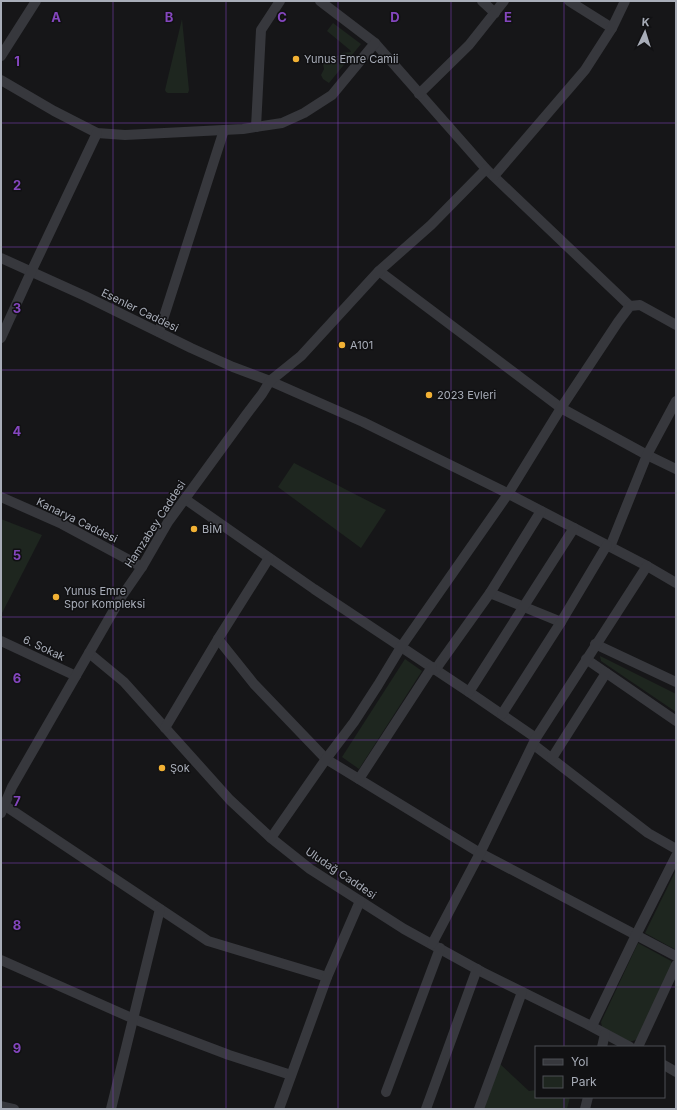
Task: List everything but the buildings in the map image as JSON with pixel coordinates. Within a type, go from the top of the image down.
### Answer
[{"type":"street","points":[[1,56],[36,1]]},
{"type":"street","points":[[256,127],[261,30],[280,1]]},
{"type":"street","points":[[320,1],[375,44],[490,173],[630,306]]},
{"type":"street","points":[[482,1],[495,13]]},
{"type":"street","points":[[419,94],[470,45],[504,1]]},
{"type":"street","points":[[569,1],[612,28]]},
{"type":"street","points":[[270,380],[301,356],[379,271],[490,173],[586,70],[612,28],[625,1]]},
{"type":"street","points":[[1,80],[54,111],[97,133],[125,135],[256,127],[282,123],[304,113],[332,95],[375,44]]},
{"type":"street","points":[[159,332],[224,130]]},
{"type":"street","points":[[1,338],[97,133]]},
{"type":"street","name":"Esenler Caddesi","points":[[1,258],[85,296],[226,364],[270,380],[363,422],[508,494],[647,566],[676,583]]},
{"type":"street","points":[[379,271],[561,408],[647,455],[676,469]]},
{"type":"street","points":[[271,838],[326,759],[354,722],[400,647],[508,494],[561,408],[630,306],[640,305],[676,325]]},
{"type":"street","name":"Hamzabey Caddesi","points":[[3,809],[12,787],[89,653],[168,522],[262,394],[270,380]]},
{"type":"street","points":[[502,714],[608,546],[647,455],[676,401]]},
{"type":"street","name":"Kanarya Caddesi","points":[[1,497],[62,524],[142,567]]},
{"type":"street","points":[[185,499],[400,647],[502,714],[552,758],[648,833],[676,849]]},
{"type":"street","points":[[359,779],[434,669],[490,593],[541,511]]},
{"type":"street","points":[[470,692],[574,528]]},
{"type":"street","points":[[165,728],[218,639],[269,558]]},
{"type":"street","points":[[386,1092],[436,946],[535,742],[595,644],[647,566]]},
{"type":"street","points":[[490,593],[561,622]]},
{"type":"street","points":[[218,639],[254,684],[326,759],[480,853],[676,956]]},
{"type":"street","name":"6. Sokak","points":[[1,641],[76,676]]},
{"type":"street","points":[[595,644],[676,682]]},
{"type":"street","name":"Uludağ Caddesi","points":[[89,653],[124,682],[230,800],[271,838],[310,869],[404,928],[477,969],[592,1026],[628,1046]]},
{"type":"street","points":[[586,659],[676,721]]},
{"type":"street","points":[[552,758],[606,673]]},
{"type":"street","points":[[3,809],[160,909],[208,942],[327,977]]},
{"type":"street","points":[[592,1026],[676,856]]},
{"type":"street","points":[[279,1109],[327,977],[360,901]]},
{"type":"street","points":[[111,1109],[160,909]]},
{"type":"street","points":[[1,960],[134,1019],[291,1075]]},
{"type":"street","points":[[638,1046],[676,965]]},
{"type":"street","points":[[426,1109],[477,969]]},
{"type":"street","points":[[479,1109],[522,992]]},
{"type":"street","points":[[602,1046],[605,1034]]},
{"type":"street","points":[[665,1066],[676,1072]]},
{"type":"street","points":[[585,1109],[588,1098]]},
{"type":"street","points":[[1,1106],[14,1109]]},
{"type":"green space","points":[[182,19],[189,90],[188,93],[168,93],[165,90]]},
{"type":"green space","points":[[333,23],[361,44],[329,83],[323,79],[321,75],[324,69],[323,64],[342,53],[351,52],[327,31]]},
{"type":"green space","points":[[294,463],[386,510],[361,548],[278,487]]},
{"type":"green space","points":[[1,519],[42,535],[1,615]]},
{"type":"green space","points":[[600,656],[676,694],[676,712],[601,661]]},
{"type":"green space","points":[[405,659],[422,671],[359,769],[342,757]]},
{"type":"green space","points":[[676,870],[676,950],[645,933]]},
{"type":"green space","points":[[638,943],[671,961],[672,964],[638,1039],[630,1042],[602,1027],[601,1022]]},
{"type":"green space","points":[[500,1064],[529,1091],[535,1090],[535,1098],[570,1098],[567,1109],[484,1109]]},
{"type":"place","name":"Yunus Emre Camii","points":[[296,59]]},
{"type":"place","name":"A101","points":[[342,345]]},
{"type":"place","name":"2023 Evleri","points":[[429,395]]},
{"type":"place","name":"BİM","points":[[194,529]]},
{"type":"place","name":"Yunus Emre Spor Kompleksi","points":[[56,597]]},
{"type":"place","name":"Şok","points":[[162,768]]}]
